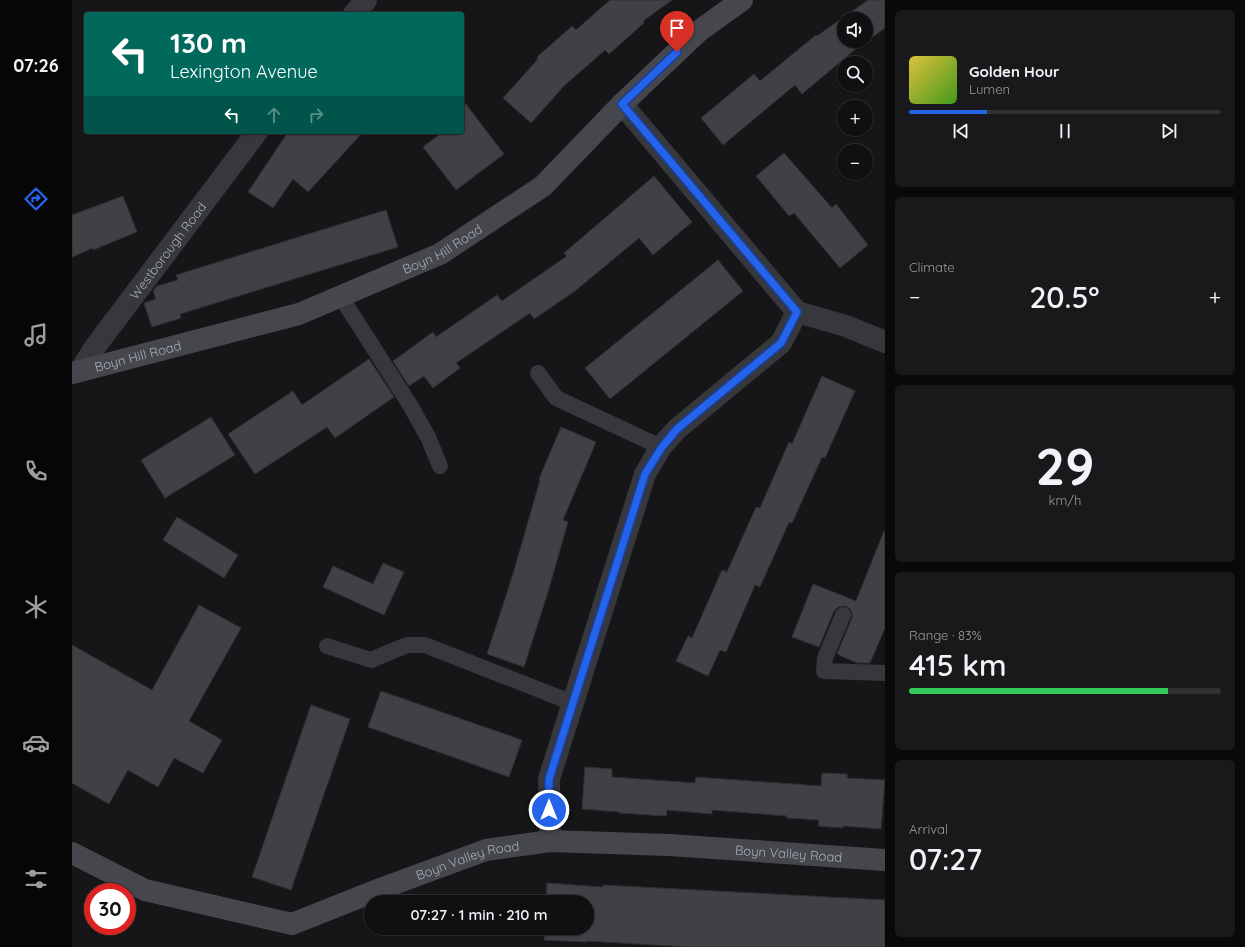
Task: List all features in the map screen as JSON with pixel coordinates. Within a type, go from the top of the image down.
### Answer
[{"type":"street","points":[[356,12],[366,0]]},
{"type":"street","name":"Boyn Hill Road","points":[[76,372],[299,314],[440,254],[544,186],[622,104],[699,31],[742,0]]},
{"type":"street","points":[[622,104],[797,312],[846,326],[885,342]]},
{"type":"street","name":"Westborough Road","points":[[76,372],[255,134]]},
{"type":"street","points":[[550,841],[549,779],[645,474],[662,447],[677,429],[781,343],[797,312]]},
{"type":"street","name":"Boyn Valley Road","points":[[72,853],[145,890],[292,924],[380,889],[486,850],[550,841],[669,845],[885,860]]},
{"type":"lane","points":[[341,297],[410,405],[428,437],[440,466]]},
{"type":"lane","points":[[538,373],[556,398],[662,447]]},
{"type":"lane","points":[[843,615],[825,658],[824,671],[885,673]]},
{"type":"lane","points":[[327,646],[371,660],[407,645],[425,645],[573,703]]},
{"type":"building","points":[[610,0],[672,0],[643,21],[644,23],[609,54],[605,50],[564,86],[531,123],[503,98],[538,59],[537,57],[572,26],[576,30]]},
{"type":"building","points":[[868,0],[885,0],[885,28],[873,37],[873,12],[851,12]]},
{"type":"building","points":[[837,22],[837,48],[857,48],[847,56],[837,56],[837,65],[802,94],[795,85],[723,145],[701,118],[754,74],[760,81],[816,35],[817,36]]},
{"type":"building","points":[[464,102],[504,154],[456,190],[423,147],[440,134],[464,134]]},
{"type":"building","points":[[287,134],[361,134],[308,192],[293,179],[273,208],[248,192]]},
{"type":"building","points":[[784,153],[832,208],[836,204],[868,245],[840,268],[794,213],[789,216],[756,176]]},
{"type":"building","points":[[654,176],[692,222],[653,255],[639,238],[575,291],[534,319],[530,313],[456,363],[460,368],[433,388],[424,376],[409,386],[393,361],[433,332],[436,337],[497,295],[502,301],[567,256],[564,253]]},
{"type":"building","points":[[123,196],[137,232],[72,257],[72,215]]},
{"type":"building","points":[[386,210],[398,247],[180,314],[181,318],[152,327],[144,303],[156,299],[153,291],[157,286],[178,280],[176,275]]},
{"type":"building","points":[[718,260],[743,291],[610,399],[585,368]]},
{"type":"building","points":[[369,359],[394,397],[335,438],[327,427],[255,474],[228,434],[293,391],[302,405]]},
{"type":"building","points":[[822,376],[855,391],[825,458],[822,457],[792,523],[789,522],[760,587],[755,585],[726,652],[720,650],[708,676],[676,661],[688,636],[692,638],[722,570],[727,572],[756,507],[760,508],[789,442],[792,444]]},
{"type":"building","points":[[211,417],[235,455],[165,498],[141,460]]},
{"type":"building","points":[[561,427],[596,442],[563,520],[568,522],[524,667],[487,654],[513,574],[540,480],[539,479]]},
{"type":"building","points":[[177,517],[238,555],[224,578],[163,540]]},
{"type":"building","points":[[884,531],[885,628],[870,663],[857,663],[837,654],[852,618],[851,610],[846,606],[838,607],[834,611],[819,647],[792,637],[813,584],[856,601]]},
{"type":"building","points":[[383,563],[404,572],[384,615],[323,587],[333,566],[373,584]]},
{"type":"building","points":[[199,605],[241,628],[189,721],[222,740],[203,773],[174,758],[158,787],[128,770],[109,804],[72,783],[72,645],[152,690]]},
{"type":"building","points":[[381,691],[522,740],[509,777],[368,727]]},
{"type":"building","points":[[311,705],[350,719],[291,890],[252,877]]},
{"type":"building","points":[[585,767],[612,769],[612,777],[695,783],[696,777],[821,786],[822,773],[847,774],[847,778],[885,780],[881,829],[818,826],[819,820],[712,810],[712,814],[667,810],[666,816],[582,809]]},
{"type":"building","points":[[547,883],[885,900],[885,947],[689,947],[544,940],[544,935],[594,935],[594,895],[546,895]]},
{"type":"route","points":[[549,810],[549,779],[645,474],[662,447],[677,429],[781,343],[797,312],[622,104],[677,52]]}]
